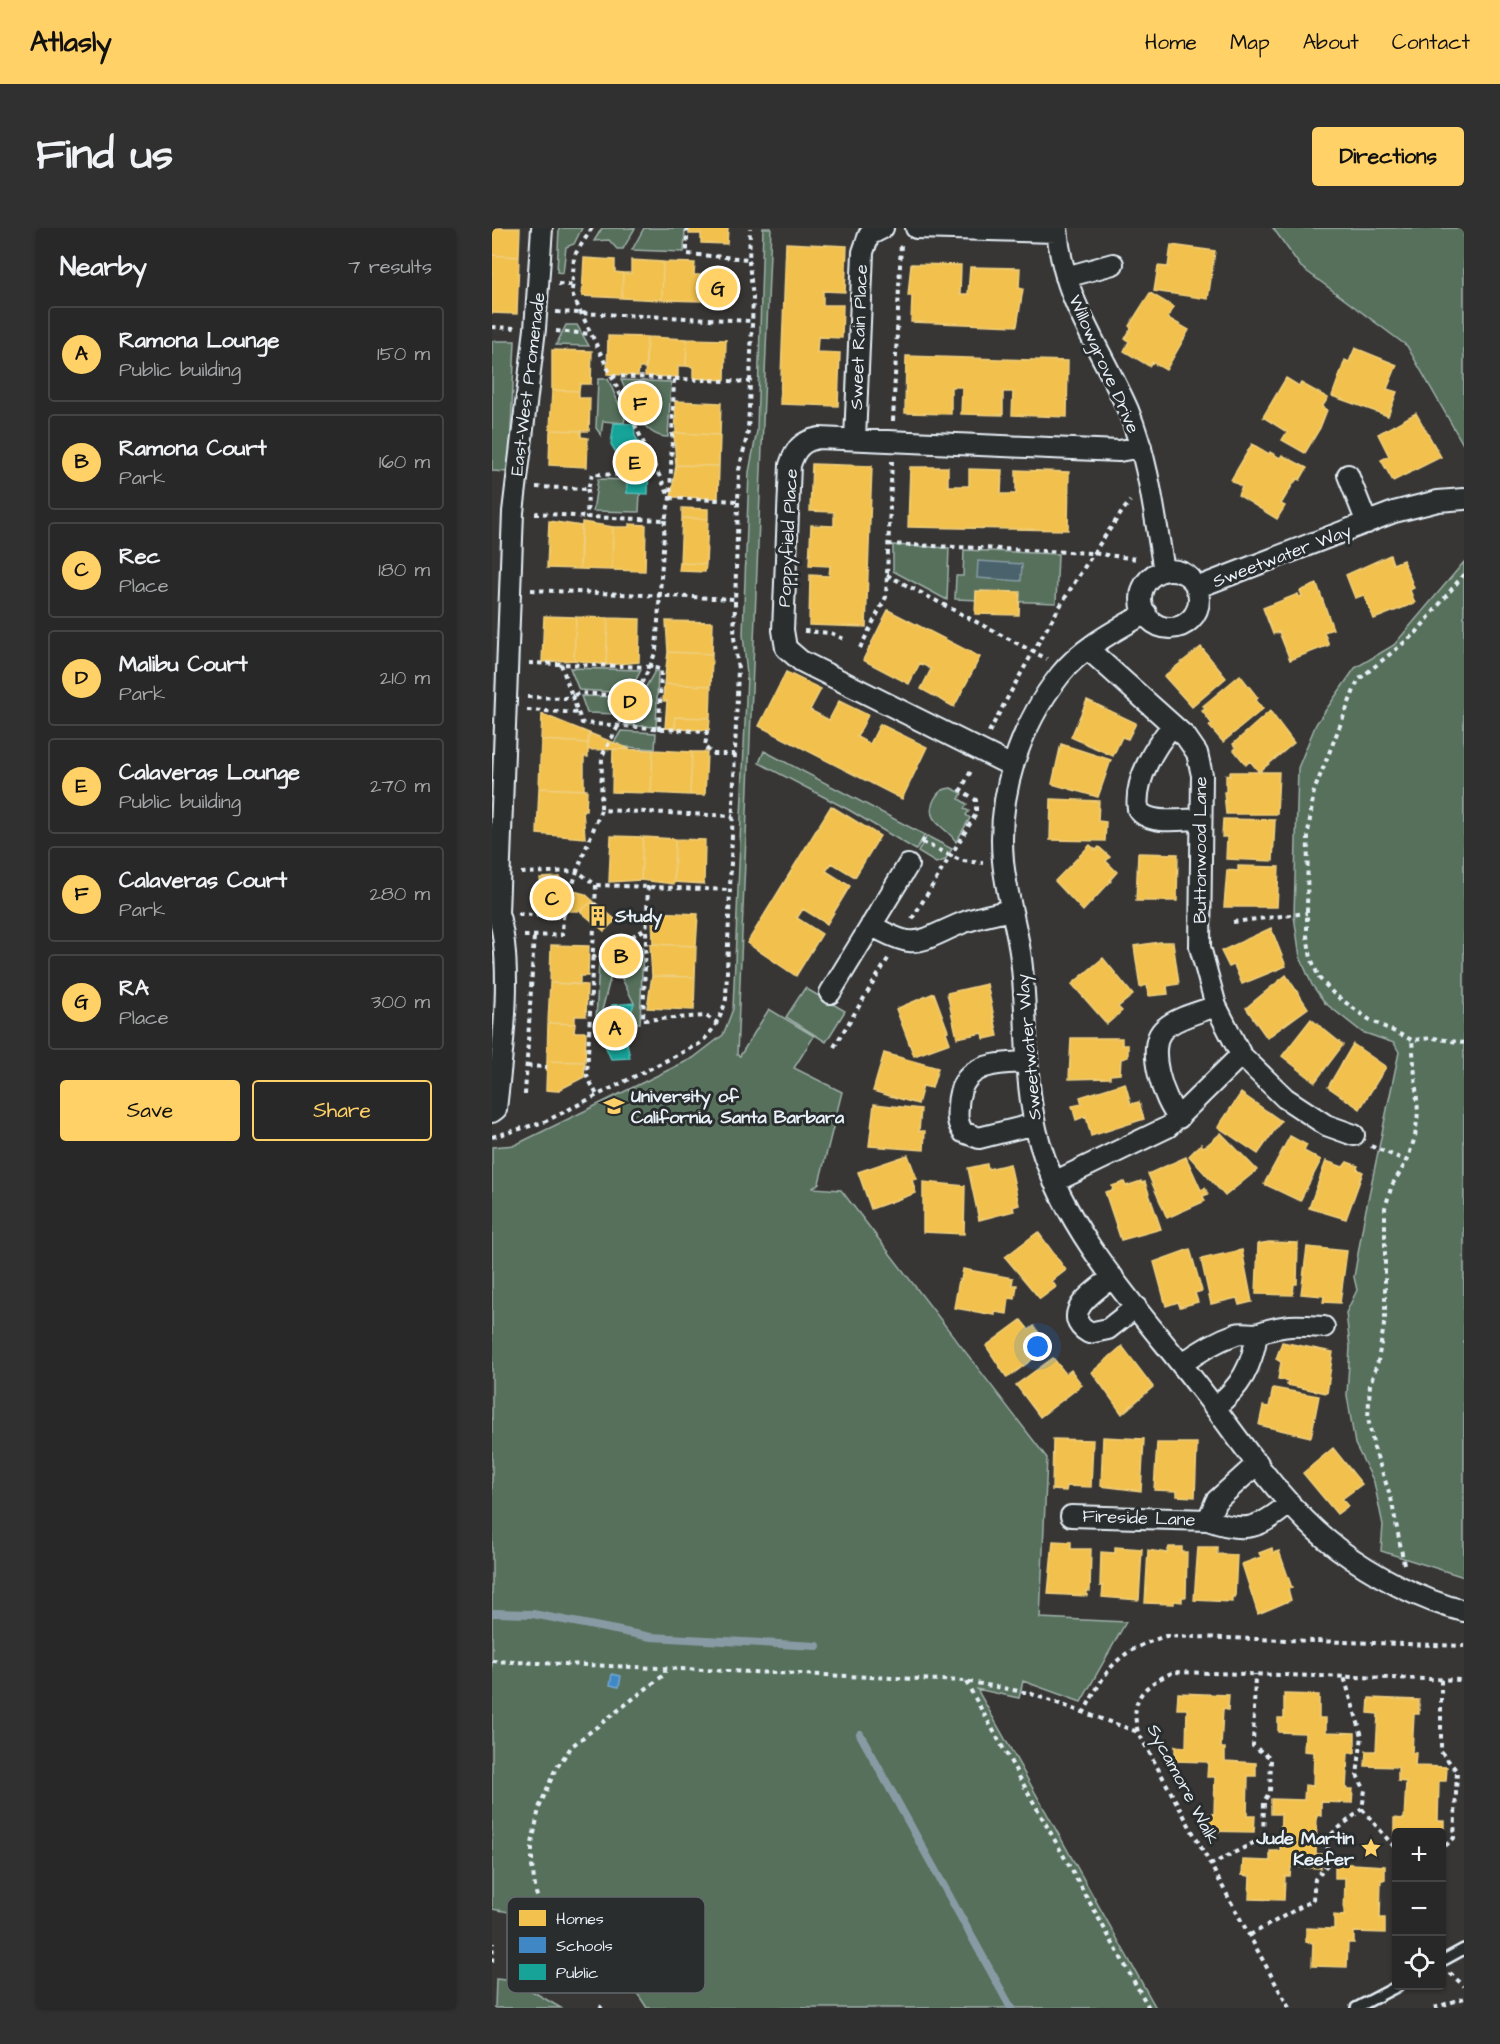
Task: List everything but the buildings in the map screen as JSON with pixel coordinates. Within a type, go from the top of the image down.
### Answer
[{"type":"street","name":"East-West Promenade","points":[[492,1112],[496,1109],[502,1066],[505,936],[498,913],[498,902],[513,512],[537,311],[542,228]]},
{"type":"street","points":[[916,228],[1057,230]]},
{"type":"street","name":"Sweet Rain Place","points":[[855,439],[863,252],[871,230]]},
{"type":"street","name":"Willowgrove Drive","points":[[1057,230],[1066,277],[1083,324],[1127,409],[1141,447],[1164,571]]},
{"type":"street","points":[[1066,277],[1113,264]]},
{"type":"street","name":"Poppyfield Place","points":[[1012,766],[801,661],[786,648],[783,640],[785,583],[790,465],[793,455],[807,440],[819,438],[1119,451],[1141,447]]},
{"type":"street","name":"Sweetwater Way","points":[[1348,475],[1367,523]]},
{"type":"street","name":"Sweetwater Way","points":[[1197,588],[1367,523],[1438,501],[1464,499]]},
{"type":"street","points":[[1146,614],[1141,600],[1143,590],[1155,575],[1164,571]]},
{"type":"street","name":"Sweetwater Way","points":[[1164,571],[1184,574],[1197,588],[1198,606],[1194,615],[1181,626],[1163,627],[1155,624],[1146,614],[1089,650],[1061,674],[1032,721],[1012,766],[1006,792],[1002,837],[1011,910],[1023,972],[1027,1062],[1035,1124],[1054,1182],[1083,1234],[1136,1307],[1290,1503],[1335,1547],[1365,1567],[1431,1600],[1464,1611]]},
{"type":"street","name":"Buttonwood Lane","points":[[1089,650],[1193,745],[1200,762],[1200,947],[1207,981],[1216,1006],[1241,1055]]},
{"type":"street","points":[[1173,725],[1161,739],[1151,757],[1141,783],[1138,809],[1143,816],[1151,819],[1201,819]]},
{"type":"street","points":[[830,993],[912,858]]},
{"type":"street","points":[[871,925],[890,936],[918,941],[932,939],[972,920],[1011,910]]},
{"type":"street","points":[[1179,1118],[1168,1102],[1156,1061],[1158,1036],[1167,1027],[1216,1006]]},
{"type":"street","points":[[1054,1182],[1150,1137],[1179,1118],[1241,1055],[1304,1112],[1361,1140]]},
{"type":"street","points":[[1027,1062],[997,1064],[981,1067],[973,1072],[960,1092],[957,1121],[963,1132],[979,1138],[1035,1124]]},
{"type":"street","points":[[1113,1277],[1082,1302],[1077,1314],[1080,1324],[1089,1333],[1102,1333],[1136,1307]]},
{"type":"street","points":[[1182,1364],[1198,1352],[1236,1334],[1257,1334],[1286,1325],[1324,1327]]},
{"type":"street","points":[[1215,1407],[1231,1394],[1247,1372],[1257,1334]]},
{"type":"street","name":"Fireside Lane","points":[[1208,1520],[1216,1501],[1258,1463]]},
{"type":"street","name":"Fireside Lane","points":[[1071,1516],[1208,1520],[1226,1527],[1251,1529],[1271,1519],[1290,1503]]},
{"type":"lane","points":[[1446,1959],[1464,1949]]},
{"type":"lane","points":[[1356,2008],[1392,1989]]},
{"type":"path","points":[[592,228],[574,256],[572,294],[651,464],[670,498]]},
{"type":"path","points":[[687,228],[687,254],[749,259]]},
{"type":"path","points":[[492,1137],[544,1122],[699,1044],[718,1023],[726,999],[738,669],[734,637],[739,470],[748,432],[752,321],[750,228]]},
{"type":"path","points":[[893,427],[901,242]]},
{"type":"path","points":[[537,311],[752,321]]},
{"type":"path","points":[[546,330],[591,334]]},
{"type":"path","points":[[612,376],[750,382]]},
{"type":"path","points":[[515,936],[562,935],[563,917],[577,871],[601,810],[602,756],[650,668],[656,650],[665,520],[670,498],[674,379]]},
{"type":"path","points":[[860,648],[886,597],[892,454]]},
{"type":"path","points":[[587,517],[588,489],[592,474],[627,475]]},
{"type":"path","points":[[530,486],[588,489]]},
{"type":"path","points":[[670,498],[739,501]]},
{"type":"path","points":[[986,738],[1032,651],[1092,553],[1131,501]]},
{"type":"path","points":[[537,524],[537,513],[665,520]]},
{"type":"path","points":[[888,544],[1092,553],[1137,559]]},
{"type":"path","points":[[1464,574],[1416,633],[1358,680],[1314,791],[1308,833],[1307,913],[1307,936],[1311,958],[1319,978],[1335,995],[1370,1020],[1412,1040],[1433,1038],[1464,1043]]},
{"type":"path","points":[[887,575],[1048,659]]},
{"type":"path","points":[[534,579],[534,590]]},
{"type":"path","points":[[526,590],[736,599]]},
{"type":"path","points":[[798,631],[831,633],[844,639]]},
{"type":"path","points":[[527,663],[661,669],[659,730]]},
{"type":"path","points":[[561,664],[582,723],[617,728],[707,732],[705,747],[713,754],[735,754]]},
{"type":"path","points":[[525,697],[565,698],[580,693],[634,697]]},
{"type":"path","points":[[527,709],[579,712]]},
{"type":"path","points":[[909,924],[976,814],[976,800],[961,790],[974,766]]},
{"type":"path","points":[[601,810],[733,816]]},
{"type":"path","points":[[912,858],[926,836]]},
{"type":"path","points":[[922,842],[968,863],[983,863]]},
{"type":"path","points":[[515,872],[577,871],[596,885],[730,890]]},
{"type":"path","points":[[596,885],[587,1076],[597,1095]]},
{"type":"path","points":[[648,886],[643,1020],[706,1016],[718,1023]]},
{"type":"path","points":[[511,913],[563,917]]},
{"type":"path","points":[[1233,922],[1307,913]]},
{"type":"path","points":[[592,958],[647,928]]},
{"type":"path","points":[[525,1095],[534,936]]},
{"type":"path","points":[[834,1047],[891,953]]},
{"type":"path","points":[[1404,1564],[1391,1498],[1374,1448],[1368,1418],[1370,1384],[1378,1361],[1386,1319],[1385,1208],[1392,1185],[1407,1161],[1415,1137],[1418,1112],[1412,1040]]},
{"type":"path","points":[[518,1066],[547,1066]]},
{"type":"path","points":[[1361,1140],[1407,1161]]},
{"type":"path","points":[[1083,1714],[1104,1673],[1119,1658],[1135,1646],[1166,1636],[1464,1646]]},
{"type":"path","points":[[492,1661],[965,1681],[1029,1693],[1138,1732]]},
{"type":"path","points":[[537,1897],[532,1844],[539,1808],[555,1770],[572,1746],[665,1674],[665,1668]]},
{"type":"path","name":"Sycamore Walk","points":[[1289,2008],[1138,1732],[1133,1715],[1135,1702],[1146,1688],[1159,1678],[1174,1672],[1464,1680]]},
{"type":"path","name":"Sycamore Walk","points":[[1210,1865],[1263,1838],[1264,1801],[1270,1792],[1271,1758],[1253,1746],[1255,1674]]},
{"type":"path","points":[[1250,1935],[1313,1900],[1315,1879],[1327,1865],[1328,1837],[1362,1809],[1365,1790],[1357,1775],[1362,1736],[1344,1677]]},
{"type":"path","points":[[1441,1680],[1441,1752],[1456,1771],[1454,1838],[1446,1845]]},
{"type":"path","points":[[965,1681],[1149,2008]]},
{"type":"path","points":[[1362,1809],[1392,1844]]},
{"type":"path","points":[[492,1962],[493,1943]]},
{"type":"path","points":[[1450,1972],[1464,1986]]},
{"type":"path","points":[[1434,2008],[1464,1999]]},
{"type":"green space","points":[[559,228],[582,228],[574,244],[566,247],[563,273],[557,272]]},
{"type":"green space","points":[[602,228],[635,228],[623,249],[617,249],[609,240],[594,241]]},
{"type":"green space","points":[[644,228],[685,228],[684,252],[632,250]]},
{"type":"green space","points":[[763,228],[771,228],[737,1055],[740,1056],[769,1009],[814,1036],[794,1068],[842,1092],[819,1183],[813,1188],[841,1190],[1047,1458],[1040,1618],[1126,1622],[1081,1702],[1023,1681],[1019,1698],[977,1689],[1156,2008],[647,2008],[636,1993],[705,1993],[705,1897],[507,1897],[507,1912],[492,1909],[492,1147],[515,1145],[693,1058],[723,1035],[733,1009],[747,675],[743,634],[749,472],[757,431]]},
{"type":"green space","points":[[1273,228],[1464,228],[1464,446],[1407,346],[1301,267]]},
{"type":"green space","points":[[566,325],[577,325],[589,346],[556,345]]},
{"type":"green space","points":[[492,341],[515,341],[509,472],[492,471]]},
{"type":"green space","points":[[598,379],[608,379],[625,418],[624,423],[603,421],[601,435],[596,428]]},
{"type":"green space","points":[[621,380],[671,382],[668,437],[651,431],[644,425]]},
{"type":"green space","points":[[598,479],[627,480],[627,493],[640,493],[639,512],[593,511]]},
{"type":"green space","points":[[893,545],[949,548],[947,600],[893,571]]},
{"type":"green space","points":[[964,550],[1058,554],[1056,603],[955,599],[956,576],[963,576]]},
{"type":"green space","points":[[1464,562],[1464,1577],[1381,1551],[1383,1525],[1374,1482],[1355,1444],[1347,1395],[1350,1347],[1346,1313],[1357,1290],[1354,1277],[1364,1219],[1399,1052],[1394,1043],[1362,1032],[1325,1003],[1312,985],[1300,957],[1294,916],[1298,768],[1316,724],[1355,668],[1394,645]]},
{"type":"green space","points":[[570,668],[641,670],[629,693],[579,690]]},
{"type":"green space","points":[[655,671],[658,671],[656,727],[624,725]]},
{"type":"green space","points":[[581,696],[627,697],[619,714],[587,713]]},
{"type":"green space","points":[[621,731],[656,733],[655,749],[612,746]]},
{"type":"green space","points":[[764,751],[925,835],[916,850],[849,810],[759,763]]},
{"type":"green space","points":[[951,788],[962,793],[959,799],[967,804],[964,809],[969,811],[966,815],[970,818],[956,842],[937,823],[932,813],[932,806],[938,794]]},
{"type":"green space","points":[[927,836],[952,849],[945,860],[936,863],[918,852]]},
{"type":"green space","points":[[628,946],[643,947],[640,1023],[628,1023],[634,1003],[621,977]]},
{"type":"green space","points":[[617,952],[599,1022],[596,1020],[599,962]]},
{"type":"green space","points":[[805,988],[845,1011],[826,1042],[786,1017]]},
{"type":"green space","points":[[496,1979],[507,1980],[507,1993],[535,1993],[561,2008],[495,2008]]},
{"type":"water","points":[[978,561],[1022,564],[1021,581],[977,578]]},
{"type":"waterway","points":[[492,1613],[533,1614],[651,1637],[817,1646]]},
{"type":"waterway","points":[[860,1734],[1011,2008]]},
{"type":"place","name":"RA","points":[[718,288]]},
{"type":"place","name":"Calaveras Court","points":[[640,403]]},
{"type":"place","name":"Calaveras Lounge","points":[[635,462]]},
{"type":"place","name":"Malibu Court","points":[[630,701]]},
{"type":"place","name":"Rec","points":[[552,898]]},
{"type":"place","name":"Study","points":[[598,916]]},
{"type":"place","name":"Ramona Court","points":[[621,956]]},
{"type":"place","name":"Ramona Lounge","points":[[615,1028]]},
{"type":"place","name":"University of California, Santa Barbara","points":[[614,1106]]},
{"type":"place","name":"Jude Martin Keefer","points":[[1371,1848]]}]
